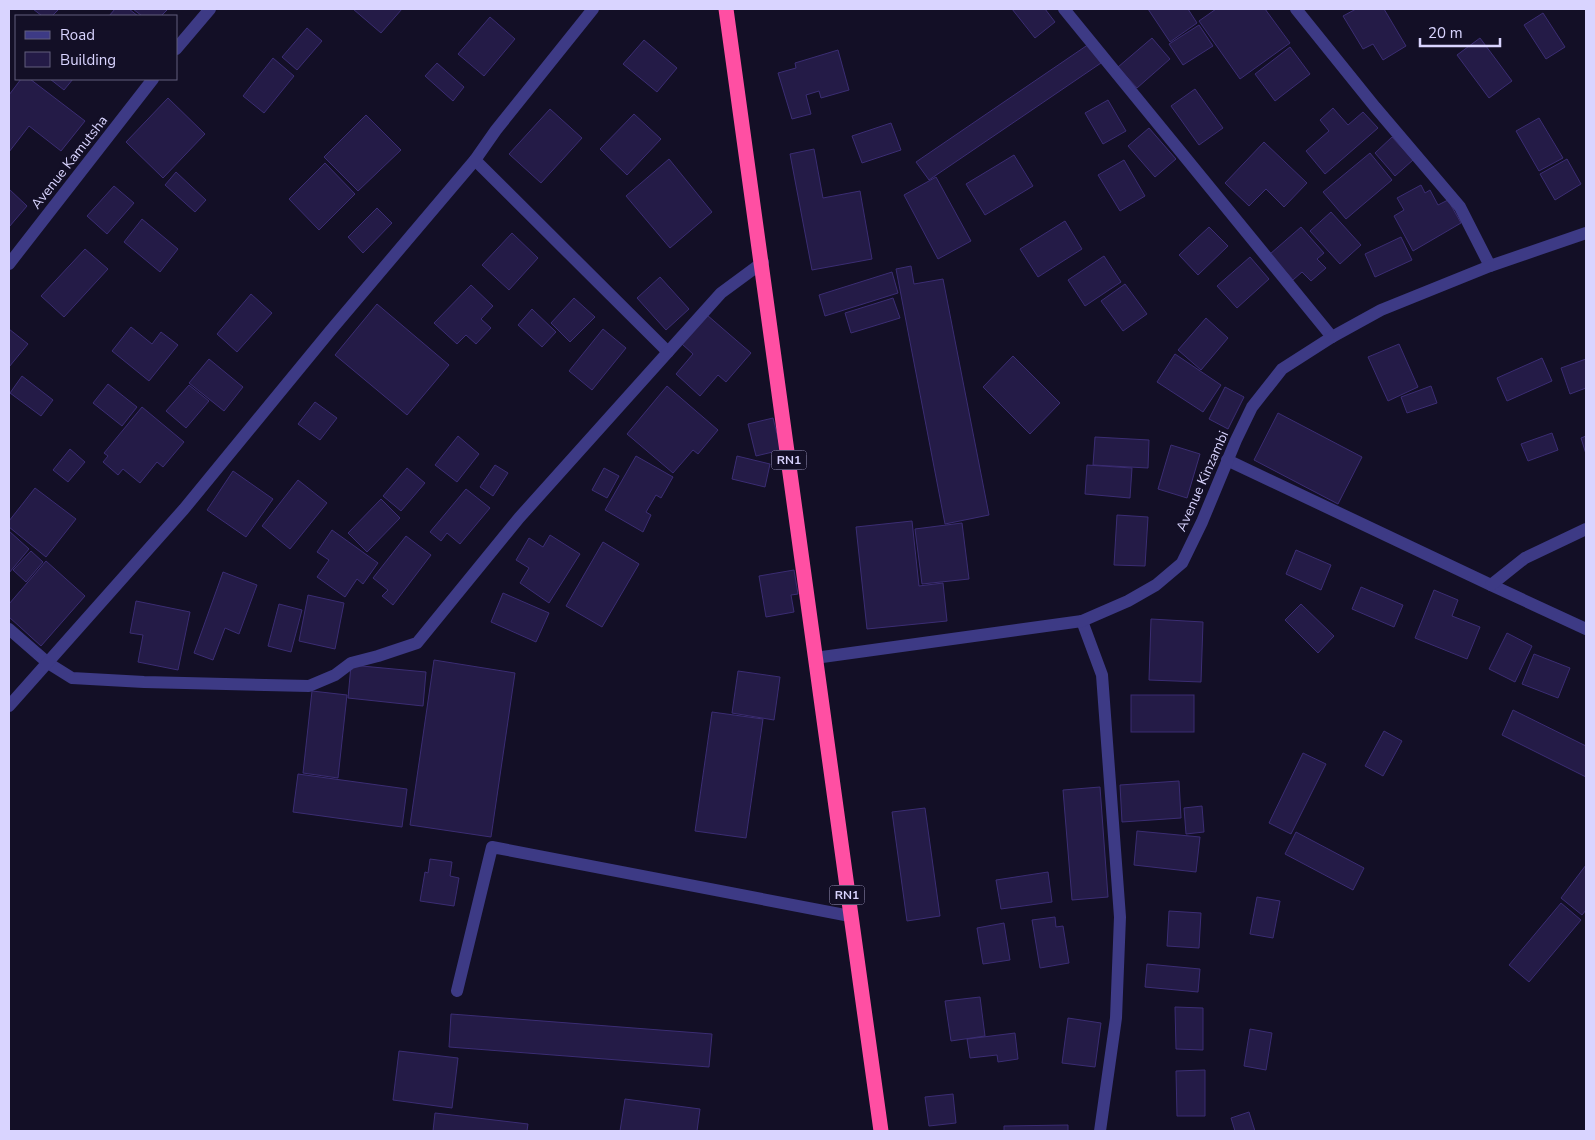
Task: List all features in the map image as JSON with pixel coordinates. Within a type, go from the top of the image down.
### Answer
[{"type":"highway","name":"RN1","points":[[726,9],[763,262],[814,658],[880,1131]]},
{"type":"street","points":[[178,47],[210,9]]},
{"type":"street","points":[[9,706],[184,509],[337,323],[475,160],[496,130],[593,9]]},
{"type":"street","points":[[1064,9],[1332,337]]},
{"type":"street","points":[[1296,9],[1375,107],[1460,207],[1490,266]]},
{"type":"street","name":"Avenue Kamutsha","points":[[9,264],[152,80]]},
{"type":"street","points":[[475,160],[668,352]]},
{"type":"street","name":"Avenue Kinzambi","points":[[814,658],[1082,621],[1128,601],[1156,585],[1182,563],[1252,407],[1282,369],[1332,337],[1381,310],[1490,266],[1586,233]]},
{"type":"street","points":[[9,630],[48,663],[72,678],[144,682],[309,686],[335,675],[351,663],[417,643],[518,518],[721,293],[763,262]]},
{"type":"street","points":[[1227,460],[1491,586],[1586,629]]},
{"type":"street","points":[[1491,586],[1525,558],[1586,529]]},
{"type":"street","points":[[1082,621],[1102,674],[1120,917],[1116,1018],[1100,1131]]},
{"type":"street","points":[[457,991],[492,847],[850,916]]},
{"type":"building","points":[[33,9],[59,9],[53,15],[41,15]]},
{"type":"building","points":[[115,9],[129,9],[137,15],[110,15]]},
{"type":"building","points":[[133,9],[168,9],[162,15],[141,15]]},
{"type":"building","points":[[353,9],[402,9],[381,33]]},
{"type":"building","points":[[1012,9],[1045,9],[1055,22],[1035,38]]},
{"type":"building","points":[[1148,9],[1188,9],[1197,23],[1170,42]]},
{"type":"building","points":[[1216,9],[1265,9],[1290,43],[1240,79],[1199,21]]},
{"type":"building","points":[[1356,9],[1384,9],[1406,46],[1383,60],[1373,44],[1363,49],[1343,16]]},
{"type":"building","points":[[1543,13],[1565,47],[1546,59],[1524,25]]},
{"type":"building","points":[[490,17],[515,39],[484,76],[458,54]]},
{"type":"building","points":[[1199,25],[1213,46],[1183,65],[1169,44]]},
{"type":"building","points":[[307,28],[322,41],[297,70],[282,57]]},
{"type":"building","points":[[1152,38],[1170,59],[1137,88],[1118,67]]},
{"type":"building","points":[[1480,38],[1512,81],[1489,98],[1457,55]]},
{"type":"building","points":[[644,40],[677,68],[657,92],[623,64]]},
{"type":"building","points":[[1089,44],[1101,63],[929,180],[916,162]]},
{"type":"building","points":[[1290,47],[1310,74],[1275,101],[1255,74]]},
{"type":"building","points":[[838,50],[849,90],[821,98],[819,91],[806,95],[811,114],[792,119],[778,73],[796,68],[795,63]]},
{"type":"building","points":[[273,58],[294,76],[264,113],[243,96]]},
{"type":"building","points":[[437,63],[464,87],[453,101],[425,76]]},
{"type":"building","points":[[20,80],[31,80],[85,121],[61,151],[29,126],[9,152],[9,95]]},
{"type":"building","points":[[51,80],[72,80],[64,90]]},
{"type":"building","points":[[1195,89],[1223,128],[1199,145],[1171,106]]},
{"type":"building","points":[[168,98],[205,134],[163,178],[126,142]]},
{"type":"building","points":[[1108,100],[1126,131],[1103,144],[1085,113]]},
{"type":"building","points":[[1333,108],[1348,125],[1363,112],[1378,128],[1325,174],[1306,151],[1329,131],[1320,120]]},
{"type":"building","points":[[550,109],[582,138],[541,183],[509,154]]},
{"type":"building","points":[[634,114],[661,139],[627,175],[600,149]]},
{"type":"building","points":[[366,115],[401,150],[358,191],[324,157]]},
{"type":"building","points":[[1539,118],[1563,158],[1539,171],[1516,131]]},
{"type":"building","points":[[891,123],[901,150],[862,163],[852,136]]},
{"type":"building","points":[[1149,128],[1176,159],[1155,177],[1128,146]]},
{"type":"building","points":[[1392,137],[1413,160],[1395,176],[1375,153]]},
{"type":"building","points":[[1264,142],[1307,183],[1284,207],[1266,189],[1249,206],[1225,183]]},
{"type":"building","points":[[814,149],[823,198],[860,191],[872,259],[812,270],[790,154]]},
{"type":"building","points":[[1370,153],[1392,180],[1346,219],[1323,192]]},
{"type":"building","points":[[1014,155],[1033,186],[985,215],[966,184]]},
{"type":"building","points":[[669,159],[712,212],[670,248],[626,196]]},
{"type":"building","points":[[1567,159],[1581,184],[1555,200],[1540,174]]},
{"type":"building","points":[[1124,160],[1145,196],[1120,211],[1098,175]]},
{"type":"building","points":[[325,163],[355,194],[319,230],[289,199]]},
{"type":"building","points":[[176,172],[206,200],[195,212],[165,185]]},
{"type":"building","points":[[936,177],[971,241],[938,259],[904,195]]},
{"type":"building","points":[[1421,185],[1425,193],[1430,190],[1438,205],[1448,200],[1461,223],[1413,251],[1394,216],[1404,210],[1397,198]]},
{"type":"building","points":[[114,186],[134,203],[107,234],[87,216]]},
{"type":"building","points":[[9,189],[27,206],[9,227]]},
{"type":"building","points":[[377,208],[392,223],[363,253],[348,237]]},
{"type":"building","points":[[1331,212],[1361,245],[1340,264],[1310,231]]},
{"type":"building","points":[[142,219],[178,249],[160,272],[124,242]]},
{"type":"building","points":[[1065,221],[1082,249],[1038,277],[1020,249]]},
{"type":"building","points":[[1209,227],[1228,246],[1198,275],[1179,255]]},
{"type":"building","points":[[1301,227],[1324,253],[1317,259],[1326,268],[1311,281],[1302,272],[1293,280],[1270,254]]},
{"type":"building","points":[[512,233],[538,258],[509,290],[482,265]]},
{"type":"building","points":[[1401,237],[1412,260],[1375,277],[1365,254]]},
{"type":"building","points":[[85,249],[108,269],[64,317],[41,296]]},
{"type":"building","points":[[1104,256],[1121,282],[1085,306],[1068,280]]},
{"type":"building","points":[[1250,257],[1269,279],[1237,308],[1217,286]]},
{"type":"building","points":[[911,266],[914,284],[943,279],[989,515],[945,524],[896,269]]},
{"type":"building","points":[[892,272],[898,293],[825,316],[819,295]]},
{"type":"building","points":[[660,277],[689,309],[666,330],[637,298]]},
{"type":"building","points":[[1125,284],[1147,314],[1123,331],[1101,301]]},
{"type":"building","points":[[471,285],[493,306],[481,319],[491,328],[476,344],[466,335],[457,344],[434,323]]},
{"type":"building","points":[[251,294],[272,313],[237,352],[217,334]]},
{"type":"building","points":[[574,298],[595,317],[570,342],[551,323]]},
{"type":"building","points":[[893,298],[900,318],[851,333],[845,313]]},
{"type":"building","points":[[377,304],[449,365],[407,415],[335,355]]},
{"type":"building","points":[[532,309],[556,332],[542,347],[518,325]]},
{"type":"building","points":[[707,315],[751,353],[726,382],[718,375],[700,396],[676,374],[693,354],[682,344]]},
{"type":"building","points":[[1206,318],[1228,338],[1201,370],[1178,350]]},
{"type":"building","points":[[131,327],[152,344],[161,332],[178,345],[149,381],[112,351]]},
{"type":"building","points":[[9,329],[28,344],[9,367]]},
{"type":"building","points":[[603,329],[626,348],[592,390],[569,371]]},
{"type":"building","points":[[1399,344],[1418,387],[1388,401],[1368,357]]},
{"type":"building","points":[[1175,354],[1221,385],[1203,412],[1157,382]]},
{"type":"building","points":[[1013,356],[1060,403],[1030,434],[983,387]]},
{"type":"building","points":[[1542,358],[1552,381],[1507,401],[1497,378]]},
{"type":"building","points":[[209,359],[243,387],[224,411],[189,383]]},
{"type":"building","points":[[1586,359],[1586,388],[1570,394],[1561,368]]},
{"type":"building","points":[[22,376],[53,400],[41,416],[10,393]]},
{"type":"building","points":[[108,384],[137,407],[122,426],[93,403]]},
{"type":"building","points":[[189,385],[209,401],[186,428],[166,411]]},
{"type":"building","points":[[667,386],[718,430],[698,454],[693,450],[673,473],[627,434]]},
{"type":"building","points":[[1431,386],[1437,403],[1407,413],[1401,397]]},
{"type":"building","points":[[1225,387],[1244,397],[1228,429],[1209,419]]},
{"type":"building","points":[[315,402],[337,418],[320,440],[298,424]]},
{"type":"building","points":[[142,407],[184,442],[163,467],[157,462],[140,483],[123,469],[118,475],[103,462],[108,456],[104,453]]},
{"type":"building","points":[[1278,413],[1362,457],[1338,504],[1254,460]]},
{"type":"building","points":[[773,418],[781,450],[756,456],[748,424]]},
{"type":"building","points":[[1552,433],[1558,450],[1528,461],[1521,444]]},
{"type":"building","points":[[458,436],[479,454],[457,482],[435,465]]},
{"type":"building","points":[[1586,436],[1586,454],[1581,438]]},
{"type":"building","points":[[1095,437],[1149,440],[1148,468],[1093,465]]},
{"type":"building","points":[[1171,445],[1200,454],[1187,498],[1158,489]]},
{"type":"building","points":[[70,449],[85,462],[68,482],[53,470]]},
{"type":"building","points":[[636,456],[673,477],[661,498],[656,495],[646,512],[651,515],[643,532],[605,510]]},
{"type":"building","points":[[737,456],[770,464],[765,487],[732,479]]},
{"type":"building","points":[[495,465],[508,473],[493,496],[480,487]]},
{"type":"building","points":[[1087,465],[1132,468],[1130,498],[1085,494]]},
{"type":"building","points":[[407,468],[425,483],[401,511],[383,496]]},
{"type":"building","points":[[604,468],[619,476],[607,498],[592,490]]},
{"type":"building","points":[[233,471],[273,499],[246,537],[207,510]]},
{"type":"building","points":[[298,480],[327,503],[290,549],[262,526]]},
{"type":"building","points":[[35,488],[76,519],[46,557],[9,527],[9,521]]},
{"type":"building","points":[[466,489],[490,508],[460,544],[447,533],[441,541],[430,532]]},
{"type":"building","points":[[381,499],[400,518],[367,552],[348,533]]},
{"type":"building","points":[[1117,515],[1148,517],[1145,566],[1114,565]]},
{"type":"building","points":[[912,521],[919,586],[943,583],[947,621],[867,629],[856,527]]},
{"type":"building","points":[[962,523],[969,579],[922,584],[915,529]]},
{"type":"building","points":[[332,530],[378,563],[363,584],[357,579],[345,597],[317,577],[329,560],[317,552]]},
{"type":"building","points":[[9,531],[29,549],[9,573]]},
{"type":"building","points":[[550,535],[580,554],[549,603],[520,583],[529,568],[516,560],[529,538],[543,547]]},
{"type":"building","points":[[406,536],[431,555],[393,605],[382,596],[388,590],[373,578]]},
{"type":"building","points":[[603,542],[639,564],[602,627],[566,606]]},
{"type":"building","points":[[1296,550],[1331,565],[1321,590],[1286,574]]},
{"type":"building","points":[[31,551],[43,562],[26,582],[13,570]]},
{"type":"building","points":[[46,561],[85,596],[41,646],[9,617],[9,604]]},
{"type":"building","points":[[794,570],[798,594],[791,595],[794,612],[766,617],[759,576]]},
{"type":"building","points":[[223,572],[257,585],[239,634],[225,628],[213,660],[194,653]]},
{"type":"building","points":[[1361,587],[1403,605],[1394,627],[1352,609]]},
{"type":"building","points":[[1434,590],[1458,600],[1452,616],[1480,627],[1467,659],[1415,638]]},
{"type":"building","points":[[503,593],[549,613],[536,642],[491,622]]},
{"type":"building","points":[[308,595],[344,603],[335,649],[299,641]]},
{"type":"building","points":[[136,601],[190,612],[178,670],[138,662],[143,635],[130,633]]},
{"type":"building","points":[[279,604],[302,610],[291,652],[268,646]]},
{"type":"building","points":[[1301,604],[1334,636],[1318,653],[1285,620]]},
{"type":"building","points":[[1151,619],[1203,622],[1201,682],[1149,680]]},
{"type":"building","points":[[1507,633],[1532,646],[1515,682],[1489,669]]},
{"type":"building","points":[[1534,654],[1570,668],[1558,698],[1522,684]]},
{"type":"building","points":[[434,660],[515,673],[491,837],[410,825]]},
{"type":"building","points":[[351,665],[426,672],[423,706],[348,698]]},
{"type":"building","points":[[738,671],[780,677],[774,720],[732,713]]},
{"type":"building","points":[[312,691],[347,695],[338,778],[303,773]]},
{"type":"building","points":[[1131,695],[1194,695],[1194,732],[1131,732]]},
{"type":"building","points":[[1513,710],[1586,746],[1586,777],[1502,735]]},
{"type":"building","points":[[712,712],[763,719],[746,838],[695,831]]},
{"type":"building","points":[[1384,731],[1402,741],[1383,776],[1365,766]]},
{"type":"building","points":[[1303,753],[1326,764],[1291,834],[1269,823]]},
{"type":"building","points":[[298,774],[407,789],[402,827],[293,812]]},
{"type":"building","points":[[1179,781],[1181,818],[1122,822],[1120,785]]},
{"type":"building","points":[[1100,787],[1108,897],[1072,900],[1063,790]]},
{"type":"building","points":[[1202,806],[1204,832],[1186,834],[1184,808]]},
{"type":"building","points":[[925,808],[940,916],[907,921],[892,812]]},
{"type":"building","points":[[1137,831],[1200,837],[1196,872],[1134,865]]},
{"type":"building","points":[[1296,832],[1364,868],[1353,890],[1285,854]]},
{"type":"building","points":[[430,859],[452,862],[450,876],[459,878],[454,906],[420,901],[425,872],[428,873]]},
{"type":"building","points":[[1586,865],[1586,910],[1582,915],[1561,898]]},
{"type":"building","points":[[1048,872],[1052,902],[1001,909],[996,880]]},
{"type":"building","points":[[1257,897],[1280,901],[1273,938],[1250,934]]},
{"type":"building","points":[[1561,903],[1581,920],[1529,982],[1509,965]]},
{"type":"building","points":[[1169,911],[1201,913],[1199,948],[1167,946]]},
{"type":"building","points":[[1055,917],[1056,927],[1063,926],[1069,963],[1040,968],[1032,920]]},
{"type":"building","points":[[1004,923],[1010,960],[983,964],[977,928]]},
{"type":"building","points":[[1147,964],[1200,969],[1198,992],[1145,987]]},
{"type":"building","points":[[980,997],[985,1036],[951,1041],[945,1001]]},
{"type":"building","points":[[1175,1007],[1203,1008],[1203,1050],[1176,1049]]},
{"type":"building","points":[[451,1014],[712,1034],[709,1067],[449,1047]]},
{"type":"building","points":[[1068,1018],[1101,1023],[1095,1067],[1062,1063]]},
{"type":"building","points":[[1250,1029],[1272,1033],[1266,1070],[1244,1066]]},
{"type":"building","points":[[1015,1033],[1018,1059],[998,1062],[997,1055],[970,1058],[967,1039]]},
{"type":"building","points":[[399,1051],[458,1058],[452,1108],[393,1100]]},
{"type":"building","points":[[1205,1070],[1205,1116],[1177,1116],[1176,1071]]},
{"type":"building","points":[[953,1094],[956,1123],[929,1126],[925,1097]]},
{"type":"building","points":[[625,1099],[700,1109],[697,1131],[620,1131]]},
{"type":"building","points":[[1249,1112],[1255,1131],[1235,1131],[1231,1118]]},
{"type":"building","points":[[435,1113],[528,1124],[527,1131],[433,1131]]},
{"type":"building","points":[[1068,1125],[1068,1131],[1004,1131],[1004,1126]]}]
